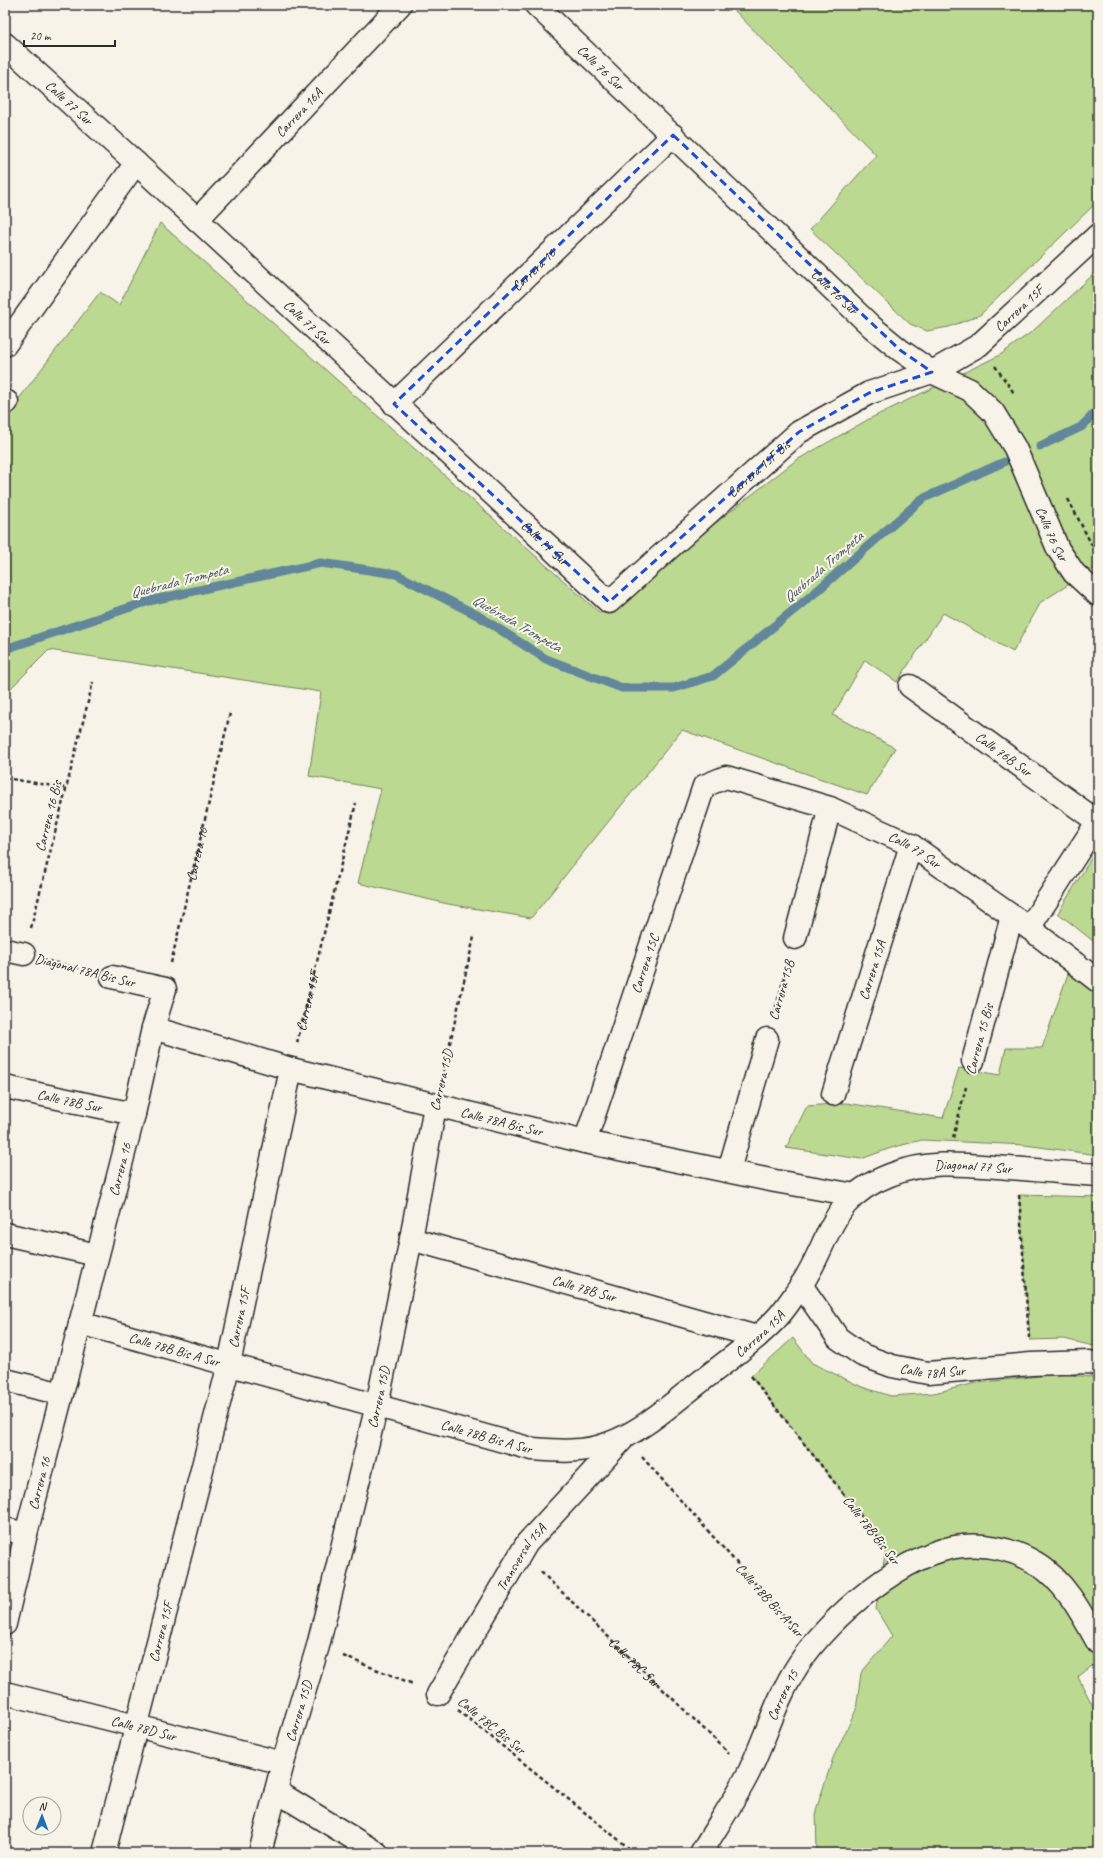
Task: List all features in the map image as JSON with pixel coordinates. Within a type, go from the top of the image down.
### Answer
[{"type":"street","name":"Carrera 16A","points":[[196,220],[400,5]]},
{"type":"street","name":"Calle 76 Sur","points":[[536,5],[872,327],[900,350],[932,372],[970,390],[993,412],[1015,448],[1058,549],[1074,573],[1098,595]]},
{"type":"street","name":"Calle 77 Sur","points":[[5,44],[136,162],[196,220],[609,602]]},
{"type":"street","name":"Carrera 16","points":[[394,404],[673,135]]},
{"type":"street","points":[[5,345],[136,162]]},
{"type":"street","name":"Carrera 15F","points":[[932,372],[979,345],[1098,236]]},
{"type":"street","name":"Carrera 15F Bis","points":[[609,602],[799,432],[869,393],[932,372]]},
{"type":"street","name":"Calle 76B Sur","points":[[910,686],[1098,822]]},
{"type":"street","name":"Calle 77 Sur","points":[[704,786],[726,777],[830,808],[911,845],[1029,928],[1098,981]]},
{"type":"street","name":"Carrera 15C","points":[[585,1142],[704,786]]},
{"type":"street","points":[[795,938],[830,808]]},
{"type":"street","points":[[1029,928],[1098,822]]},
{"type":"street","name":"Carrera 15A","points":[[833,1094],[911,845]]},
{"type":"street","name":"Carrera 15 Bis","points":[[973,1061],[1012,916]]},
{"type":"street","name":"Diagonal 78A Bis Sur","points":[[112,977],[165,989]]},
{"type":"street","name":"Carrera 16","points":[[5,1624],[26,1534],[134,1114],[153,1028],[165,989]]},
{"type":"street","name":"Calle 78A Bis Sur","points":[[153,1028],[291,1069],[435,1106],[585,1142],[729,1170],[775,1181],[855,1194]]},
{"type":"street","name":"Carrera 15B","points":[[729,1170],[767,1039]]},
{"type":"street","name":"Carrera 15F","points":[[104,1853],[229,1364],[291,1069]]},
{"type":"street","name":"Calle 78B Sur","points":[[5,1087],[134,1114]]},
{"type":"street","name":"Carrera 15D","points":[[260,1853],[282,1763],[318,1646],[377,1405],[411,1239],[435,1106]]},
{"type":"street","name":"Diagonal 77 Sur","points":[[855,1194],[889,1176],[908,1169],[946,1163],[1098,1175]]},
{"type":"street","name":"Carrera 15A","points":[[624,1437],[648,1422],[734,1355],[776,1319],[801,1285],[830,1226],[842,1208],[855,1194]]},
{"type":"street","points":[[5,1234],[97,1255]]},
{"type":"street","name":"Calle 78B Sur","points":[[411,1239],[757,1336]]},
{"type":"street","name":"Calle 78A Sur","points":[[801,1285],[838,1338],[862,1355],[892,1366],[928,1373],[1031,1364],[1090,1362],[1098,1365]]},
{"type":"street","name":"Calle 78B Bis A Sur","points":[[80,1323],[532,1449],[584,1451],[624,1437]]},
{"type":"street","points":[[5,1380],[62,1394]]},
{"type":"street","name":"Transversal 15A","points":[[438,1694],[527,1543],[624,1437]]},
{"type":"street","points":[[5,1529],[26,1534]]},
{"type":"street","name":"Calle 78B Bis Sur","points":[[903,1569],[944,1550],[962,1546],[1001,1548],[1020,1554],[1052,1575],[1066,1590],[1098,1644]]},
{"type":"street","name":"Carrera 15","points":[[701,1853],[749,1772],[782,1690],[799,1664],[839,1616],[862,1596],[903,1569]]},
{"type":"street","name":"Calle 78D Sur","points":[[5,1693],[282,1763]]},
{"type":"street","points":[[276,1791],[377,1853]]},
{"type":"path","name":"Carrera 16 Bis","points":[[14,952],[66,788],[93,682]]},
{"type":"path","name":"Carrera 16","points":[[165,989],[230,713]]},
{"type":"path","points":[[5,778],[66,788]]},
{"type":"path","name":"Carrera 15F","points":[[291,1069],[356,803]]},
{"type":"path","name":"Carrera 15D","points":[[435,1106],[474,937]]},
{"type":"path","name":"Carrera 15B","points":[[767,1039],[795,938]]},
{"type":"path","name":"Diagonal 78A Bis Sur","points":[[14,952],[112,977]]},
{"type":"path","name":"Carrera 15 Bis","points":[[946,1163],[973,1061]]},
{"type":"path","points":[[1017,1169],[1031,1364]]},
{"type":"path","name":"Calle 78B Bis Sur","points":[[734,1355],[903,1569]]},
{"type":"path","name":"Calle 78B Bis A Sur","points":[[624,1437],[812,1647]]},
{"type":"path","name":"Calle 78C Sur","points":[[521,1552],[749,1772]]},
{"type":"path","name":"Calle 78C Bis Sur","points":[[318,1646],[438,1694],[635,1853]]},
{"type":"highlighted area","points":[[673,135],[900,350],[932,372],[869,393],[799,432],[609,602],[394,404]]},
{"type":"green space","points":[[729,5],[1098,5],[1098,201],[980,315],[949,327],[927,331],[910,324],[810,229],[876,155]]},
{"type":"green space","points":[[160,223],[600,613],[795,461],[869,419],[1000,355],[1034,330],[1098,270],[1098,566],[1041,602],[1013,652],[943,613],[897,682],[865,660],[833,715],[895,748],[867,795],[682,730],[531,918],[448,904],[358,883],[381,789],[309,776],[321,692],[49,650],[5,694],[5,417],[100,292],[119,305]]},
{"type":"green space","points":[[1098,847],[1098,945],[1058,913]]},
{"type":"green space","points":[[1069,971],[1098,994],[1098,1155],[1025,1145],[922,1140],[891,1148],[861,1159],[786,1148],[807,1106],[846,1103],[943,1118],[959,1068],[1000,1075],[1006,1048],[1042,1048]]},
{"type":"green space","points":[[1019,1195],[1098,1197],[1098,1347],[1064,1339],[1030,1340]]},
{"type":"green space","points":[[793,1338],[812,1363],[862,1387],[891,1396],[934,1393],[976,1383],[1058,1374],[1092,1377],[1098,1379],[1098,1661],[1078,1677],[1098,1716],[1098,1853],[817,1853],[816,1810],[833,1758],[856,1710],[861,1673],[892,1636],[876,1609],[886,1548],[751,1376]]},
{"type":"waterway","name":"Quebrada Trompeta","points":[[1040,446],[1081,427],[1098,410]]},
{"type":"waterway","name":"Quebrada Trompeta","points":[[5,649],[149,601],[321,563],[396,574],[477,615],[546,659],[622,688],[674,688],[713,676],[817,591],[922,499],[1004,462]]}]
